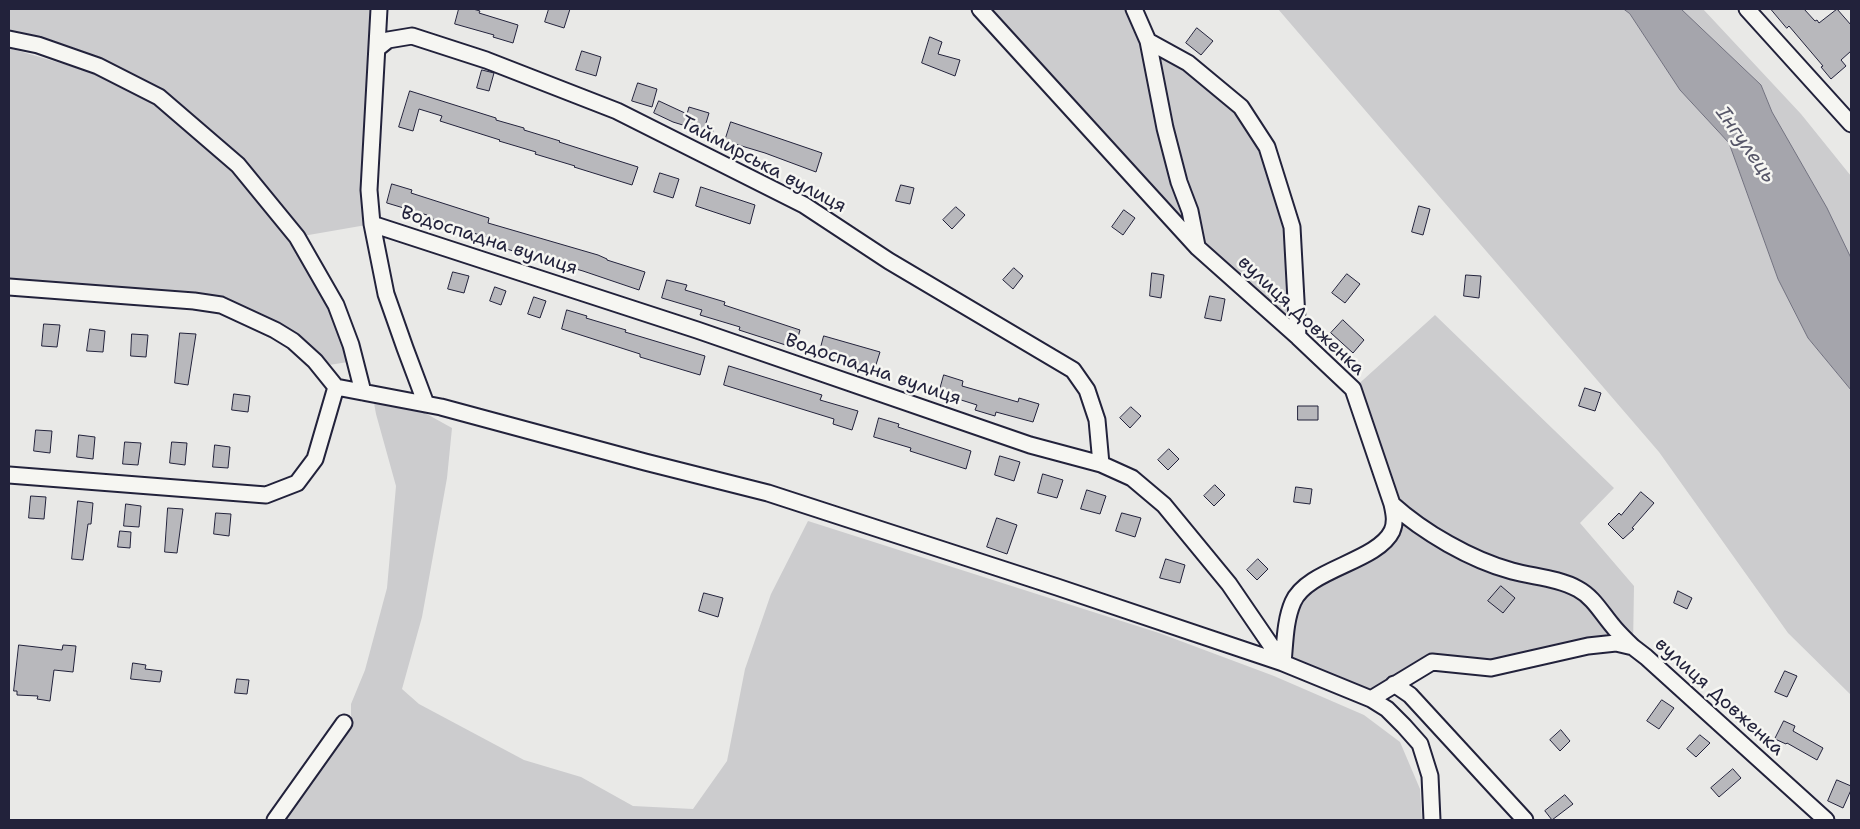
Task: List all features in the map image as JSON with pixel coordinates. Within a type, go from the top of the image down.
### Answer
[{"type":"street","points":[[379,9],[369,190],[372,224],[386,294],[426,404]]},
{"type":"street","name":"вулиця Довженка","points":[[980,9],[1198,248],[1353,389],[1392,504],[1395,518],[1392,530],[1385,540],[1367,553],[1307,584],[1293,600],[1288,619],[1283,663]]},
{"type":"street","points":[[1134,9],[1148,41],[1165,128],[1179,182],[1190,211],[1198,248]]},
{"type":"street","points":[[1747,9],[1851,124]]},
{"type":"street","name":"Таймирська вулиця","points":[[378,48],[388,40],[412,36],[486,60],[616,111],[804,205],[889,261],[1073,370],[1087,390],[1097,420],[1101,464]]},
{"type":"street","points":[[9,39],[38,45],[98,66],[159,97],[238,165],[297,237],[336,305],[351,345],[363,392]]},
{"type":"street","points":[[1148,41],[1188,63],[1242,107],[1267,147],[1292,227],[1298,337]]},
{"type":"street","name":"Водоспадна вулиця","points":[[372,224],[697,330],[1030,445],[1101,464],[1132,478],[1164,505],[1229,584],[1283,663]]},
{"type":"street","points":[[9,287],[194,301],[220,306],[250,317],[293,341],[315,361],[336,387],[426,404],[768,493],[1283,663],[1371,699],[1387,709],[1420,744],[1430,776],[1432,820]]},
{"type":"street","points":[[9,475],[266,495],[297,483],[315,459],[336,387]]},
{"type":"street","points":[[1392,504],[1420,528],[1464,552],[1510,571],[1564,582],[1580,589],[1595,602],[1633,647]]},
{"type":"street","name":"вулиця Довженка","points":[[1371,699],[1432,662],[1491,668],[1588,646],[1616,643],[1633,647],[1826,820]]},
{"type":"street","points":[[1394,684],[1410,695],[1526,820]]},
{"type":"street","points":[[275,820],[344,723]]},
{"type":"shaded area","points":[[9,9],[379,9],[372,224],[297,237],[238,165],[159,97],[9,39]]},
{"type":"shaded area","points":[[980,9],[1134,9],[1148,41],[1241,107],[1267,147],[1292,227],[1298,337],[1198,248]]},
{"type":"shaded area","points":[[1278,9],[1624,9],[1630,14],[1680,90],[1729,143],[1778,279],[1808,338],[1851,390],[1851,695],[1788,633],[1659,452]]},
{"type":"shaded area","points":[[1681,9],[1703,9],[1801,114],[1851,176],[1851,258],[1827,208],[1772,112],[1761,85]]},
{"type":"shaded area","points":[[9,48],[91,72],[155,102],[234,171],[291,244],[331,306],[347,345],[348,362],[329,365],[251,314],[9,281]]},
{"type":"shaded area","points":[[1435,315],[1614,488],[1580,523],[1634,586],[1633,647],[1616,643],[1491,668],[1432,662],[1371,699],[1283,663],[1293,600],[1392,530],[1353,389]]},
{"type":"shaded area","points":[[379,399],[425,413],[452,428],[447,478],[422,617],[402,689],[419,704],[524,760],[581,777],[633,806],[693,809],[727,761],[745,669],[771,594],[808,521],[1159,633],[1274,676],[1364,715],[1400,742],[1420,789],[1422,820],[281,820],[351,719],[351,704],[365,670],[387,588],[396,486],[376,414],[374,403]]},
{"type":"water","name":"Інгулець","points":[[1624,9],[1681,9],[1761,85],[1772,112],[1827,208],[1851,258],[1851,390],[1808,338],[1778,279],[1729,143],[1680,90],[1630,14]]},
{"type":"building","points":[[459,9],[473,9],[480,11],[479,13],[518,25],[513,43],[493,37],[494,35],[455,24]]},
{"type":"building","points":[[549,9],[570,9],[564,28],[545,22]]},
{"type":"building","points":[[1771,9],[1804,9],[1819,23],[1837,9],[1851,25],[1851,51],[1841,60],[1846,66],[1831,79],[1821,67],[1823,66],[1789,26],[1787,28]]},
{"type":"building","points":[[1197,28],[1213,41],[1201,55],[1186,43]]},
{"type":"building","points":[[930,37],[942,42],[938,54],[960,60],[955,76],[922,63]]},
{"type":"building","points":[[582,51],[601,57],[596,76],[576,70]]},
{"type":"building","points":[[482,70],[494,73],[489,91],[477,88]]},
{"type":"building","points":[[638,83],[657,89],[652,107],[632,101]]},
{"type":"building","points":[[410,91],[496,118],[496,120],[524,128],[524,130],[638,167],[632,185],[440,121],[442,116],[419,109],[413,131],[399,127]]},
{"type":"building","points":[[659,101],[687,114],[689,107],[709,113],[706,123],[714,127],[712,134],[673,122],[654,113]]},
{"type":"building","points":[[731,122],[822,153],[816,172],[765,153],[725,141]]},
{"type":"building","points":[[660,173],[679,179],[673,198],[654,192]]},
{"type":"building","points":[[392,184],[412,190],[411,193],[489,218],[488,223],[598,255],[607,260],[645,272],[639,290],[583,271],[503,248],[505,243],[387,203]]},
{"type":"building","points":[[901,185],[914,188],[910,204],[896,201]]},
{"type":"building","points":[[701,187],[755,205],[750,224],[696,206]]},
{"type":"building","points":[[1419,206],[1430,209],[1423,235],[1412,232]]},
{"type":"building","points":[[956,207],[965,215],[952,229],[943,220]]},
{"type":"building","points":[[1124,210],[1135,218],[1123,235],[1112,227]]},
{"type":"building","points":[[1014,268],[1023,276],[1013,289],[1003,280]]},
{"type":"building","points":[[453,272],[469,276],[464,293],[448,289]]},
{"type":"building","points":[[1152,273],[1164,275],[1161,298],[1150,296]]},
{"type":"building","points":[[1347,274],[1360,284],[1345,303],[1332,293]]},
{"type":"building","points":[[1466,275],[1481,276],[1479,298],[1464,296]]},
{"type":"building","points":[[667,280],[687,285],[685,290],[725,302],[724,305],[800,330],[795,348],[739,330],[740,327],[700,315],[702,310],[662,298]]},
{"type":"building","points":[[495,287],[506,291],[501,305],[490,301]]},
{"type":"building","points":[[1210,296],[1225,299],[1221,321],[1205,318]]},
{"type":"building","points":[[534,297],[546,301],[540,318],[528,314]]},
{"type":"building","points":[[567,310],[626,330],[625,332],[705,356],[700,375],[640,357],[640,354],[562,329]]},
{"type":"building","points":[[1343,320],[1364,340],[1353,353],[1331,333]]},
{"type":"building","points":[[44,324],[60,325],[57,347],[42,346]]},
{"type":"building","points":[[90,329],[105,331],[103,352],[87,351]]},
{"type":"building","points":[[180,333],[196,334],[188,385],[175,383]]},
{"type":"building","points":[[132,334],[148,335],[146,357],[131,356]]},
{"type":"building","points":[[824,336],[880,352],[874,371],[819,355]]},
{"type":"building","points":[[729,366],[822,395],[820,400],[858,411],[852,430],[833,424],[834,419],[724,385]]},
{"type":"building","points":[[944,375],[963,381],[962,386],[1018,402],[1019,398],[1039,404],[1033,422],[996,412],[995,416],[975,410],[977,405],[939,393]]},
{"type":"building","points":[[1585,388],[1601,393],[1595,411],[1579,406]]},
{"type":"building","points":[[234,394],[250,396],[248,412],[232,410]]},
{"type":"building","points":[[1298,406],[1318,406],[1318,420],[1298,420]]},
{"type":"building","points":[[1131,407],[1141,416],[1130,428],[1120,418]]},
{"type":"building","points":[[879,418],[899,424],[898,427],[971,451],[966,469],[910,451],[911,448],[874,437]]},
{"type":"building","points":[[36,430],[52,431],[50,453],[34,451]]},
{"type":"building","points":[[79,435],[95,437],[93,459],[77,457]]},
{"type":"building","points":[[125,442],[141,443],[138,465],[123,464]]},
{"type":"building","points":[[172,442],[187,443],[185,465],[170,463]]},
{"type":"building","points":[[215,445],[230,447],[228,468],[213,467]]},
{"type":"building","points":[[1169,449],[1179,459],[1168,470],[1158,460]]},
{"type":"building","points":[[1000,456],[1020,462],[1014,481],[995,475]]},
{"type":"building","points":[[1043,474],[1063,480],[1057,498],[1038,493]]},
{"type":"building","points":[[1215,485],[1225,495],[1214,506],[1204,496]]},
{"type":"building","points":[[1296,487],[1312,489],[1310,504],[1294,502]]},
{"type":"building","points":[[1087,490],[1106,496],[1100,514],[1081,509]]},
{"type":"building","points":[[1641,492],[1654,503],[1632,528],[1634,529],[1623,539],[1608,524],[1619,513],[1621,515]]},
{"type":"building","points":[[31,496],[46,497],[44,519],[29,518]]},
{"type":"building","points":[[78,501],[93,503],[91,524],[88,524],[83,560],[72,559]]},
{"type":"building","points":[[126,504],[141,506],[139,527],[124,526]]},
{"type":"building","points":[[168,508],[183,509],[177,553],[165,552]]},
{"type":"building","points":[[216,513],[231,514],[229,536],[214,534]]},
{"type":"building","points":[[1122,513],[1141,518],[1135,537],[1116,531]]},
{"type":"building","points":[[997,518],[1017,525],[1007,554],[987,547]]},
{"type":"building","points":[[120,531],[131,532],[130,548],[118,547]]},
{"type":"building","points":[[1166,559],[1185,565],[1180,583],[1160,578]]},
{"type":"building","points":[[1258,559],[1268,569],[1257,580],[1247,570]]},
{"type":"building","points":[[1501,586],[1515,598],[1503,613],[1488,601]]},
{"type":"building","points":[[1678,591],[1692,598],[1687,609],[1674,603]]},
{"type":"building","points":[[704,593],[723,598],[718,617],[699,611]]},
{"type":"building","points":[[19,645],[62,650],[63,645],[76,646],[73,672],[54,670],[50,701],[37,699],[38,696],[17,695],[17,691],[14,691]]},
{"type":"building","points":[[133,663],[146,665],[145,669],[162,671],[160,682],[131,679]]},
{"type":"building","points":[[1785,671],[1797,676],[1787,697],[1775,692]]},
{"type":"building","points":[[237,679],[249,680],[247,694],[235,693]]},
{"type":"building","points":[[1662,700],[1674,708],[1659,729],[1647,721]]},
{"type":"building","points":[[1784,721],[1795,726],[1793,731],[1823,748],[1817,760],[1787,743],[1775,739]]},
{"type":"building","points":[[1561,730],[1570,741],[1560,751],[1550,740]]},
{"type":"building","points":[[1700,735],[1710,743],[1696,757],[1687,749]]},
{"type":"building","points":[[1733,769],[1741,778],[1719,797],[1711,788]]},
{"type":"building","points":[[1837,780],[1851,786],[1843,808],[1828,801]]},
{"type":"building","points":[[1565,795],[1573,804],[1552,820],[1545,811]]}]
